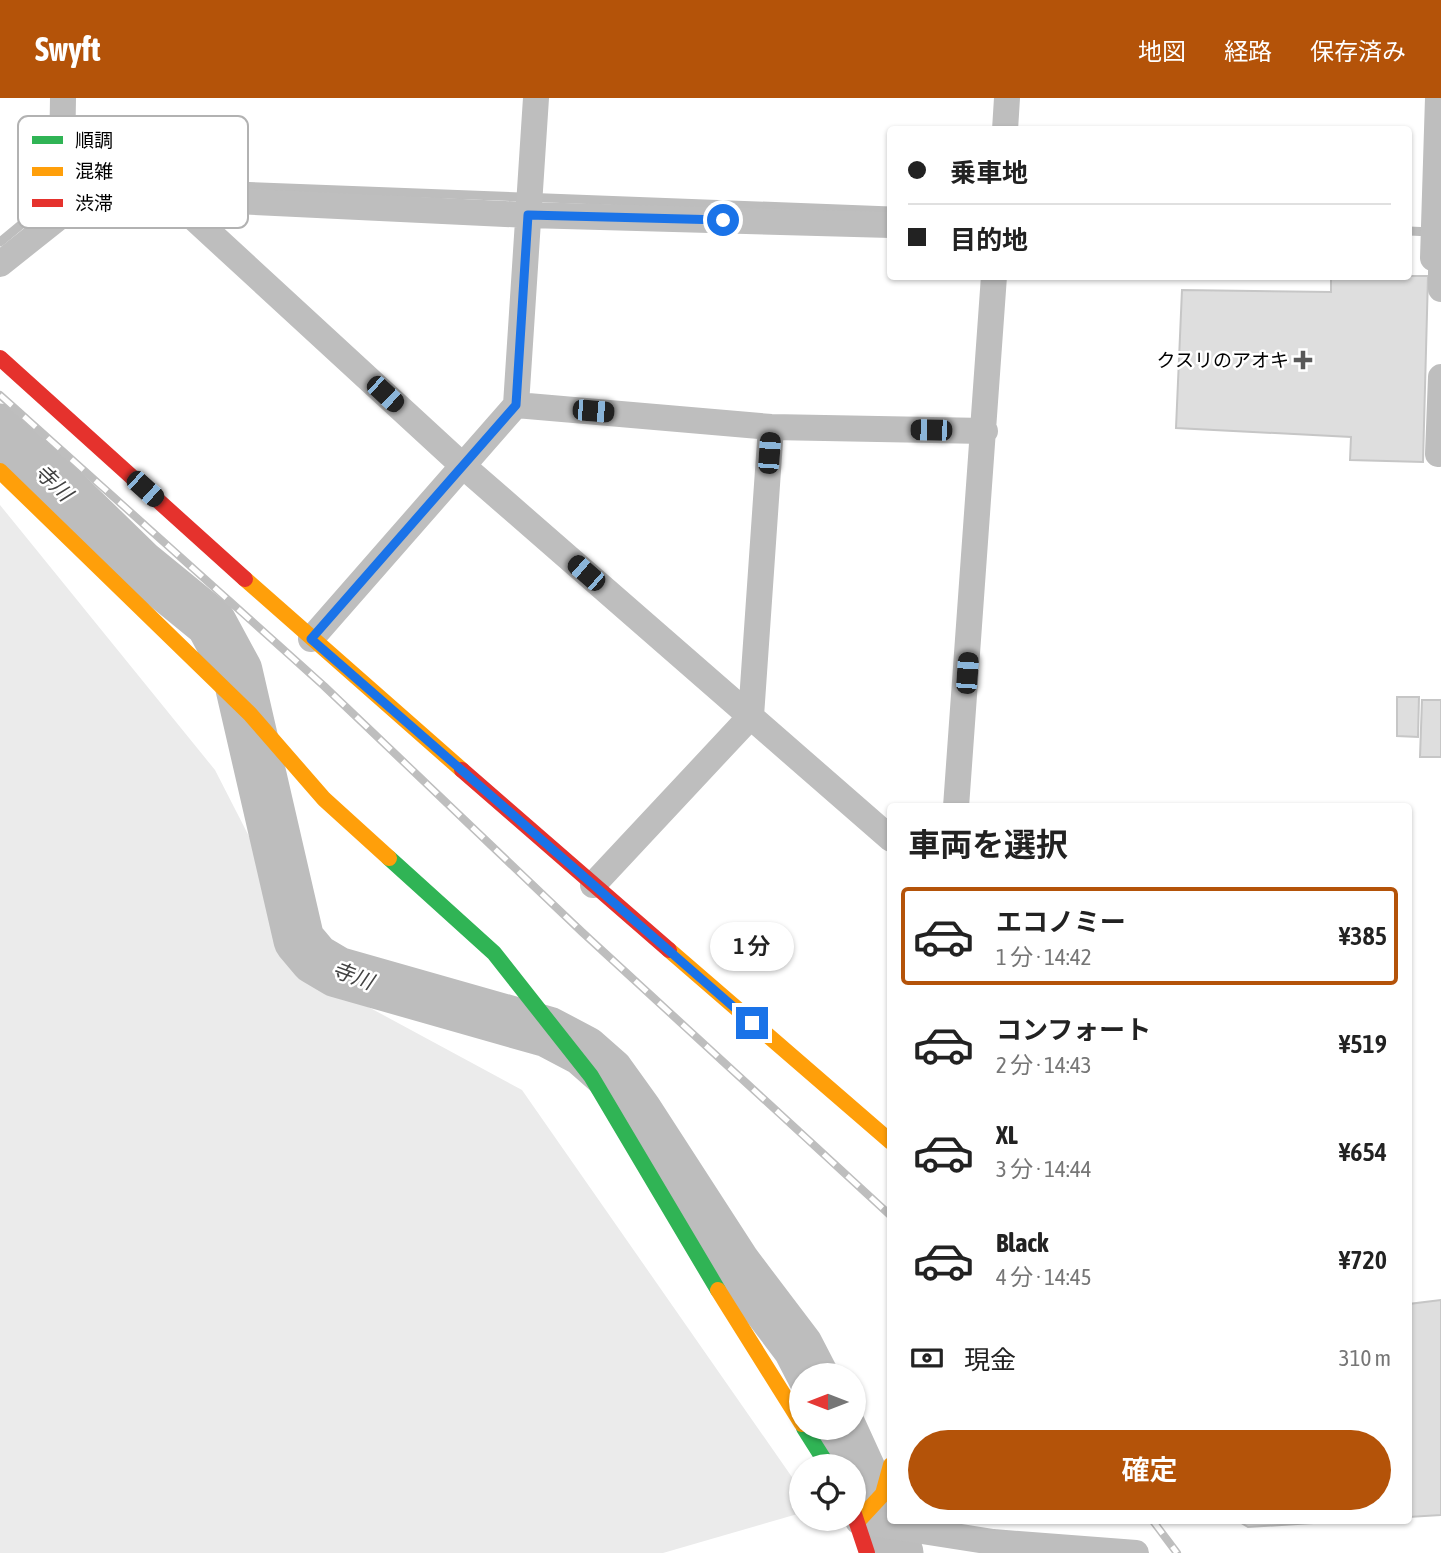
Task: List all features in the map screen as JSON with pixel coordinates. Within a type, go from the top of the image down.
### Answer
[{"type":"street","points":[[63,98],[63,116]]},
{"type":"street","points":[[311,639],[516,405],[536,98]]},
{"type":"street","points":[[1005,126],[1007,98]]},
{"type":"street","points":[[1438,98],[1432,250],[1441,289]]},
{"type":"street","points":[[248,199],[530,198],[887,225]]},
{"type":"street","points":[[0,264],[41,228]]},
{"type":"street","points":[[204,228],[462,466],[887,835]]},
{"type":"street","points":[[956,803],[994,280]]},
{"type":"street","points":[[0,358],[311,639],[887,1139]]},
{"type":"street","points":[[1438,454],[1441,377]]},
{"type":"street","points":[[516,405],[771,427],[985,431]]},
{"type":"street","points":[[593,885],[751,716],[771,427]]},
{"type":"street","points":[[0,471],[250,714],[324,799],[494,953],[591,1076],[789,1403]]},
{"type":"street","points":[[866,1509],[883,1494],[887,1480]]},
{"type":"street","points":[[866,1520],[887,1523]]},
{"type":"street","points":[[893,1524],[1015,1544],[1136,1553]]},
{"type":"street","points":[[860,1531],[867,1553]]},
{"type":"shaded area","points":[[0,505],[215,770],[324,983],[522,1090],[789,1473],[789,1516],[663,1553],[0,1553]]},
{"type":"building","name":"クスリのアオキ","points":[[1412,276],[1428,276],[1423,462],[1350,460],[1351,437],[1176,428],[1182,290],[1331,292],[1331,280],[1412,280]]},
{"type":"building","points":[[1397,697],[1419,697],[1418,737],[1397,736]]},
{"type":"building","points":[[1422,700],[1441,700],[1441,757],[1420,757]]},
{"type":"building","points":[[1441,1300],[1441,1515],[1412,1517],[1412,1304]]},
{"type":"building","points":[[1243,1524],[1297,1524],[1248,1527]]},
{"type":"waterway","points":[[248,187],[887,211]]},
{"type":"waterway","points":[[0,242],[18,227]]},
{"type":"waterway","points":[[1412,231],[1432,232]]},
{"type":"waterway","name":"寺川","points":[[0,429],[140,565],[211,623],[237,671],[299,940],[315,959],[337,972],[548,1032],[584,1051],[609,1073],[637,1112],[736,1265],[798,1347],[806,1363]]},
{"type":"waterway","name":"寺川","points":[[846,1440],[898,1553]]},
{"type":"railway","points":[[0,395],[324,686],[582,932],[887,1212]]},
{"type":"railway","points":[[1155,1524],[1177,1553]]},
{"type":"traffic: fast","points":[[389,858],[494,953],[591,1076],[718,1290]]},
{"type":"traffic: fast","points":[[812,1440],[820,1454]]},
{"type":"traffic: slow","points":[[0,471],[250,714],[324,799],[389,858]]},
{"type":"traffic: slow","points":[[245,579],[462,770]]},
{"type":"traffic: slow","points":[[669,950],[887,1139]]},
{"type":"traffic: slow","points":[[718,1290],[789,1403]]},
{"type":"traffic: slow","points":[[866,1512],[883,1494],[887,1480]]},
{"type":"traffic: jam","points":[[0,358],[245,579]]},
{"type":"traffic: jam","points":[[462,770],[669,950]]},
{"type":"traffic: jam","points":[[860,1531],[867,1553]]},
{"type":"place","name":"クスリのアオキ","points":[[1303,360]]},
{"type":"route","points":[[723,220],[528,215],[516,405],[311,639],[752,1023]]}]
